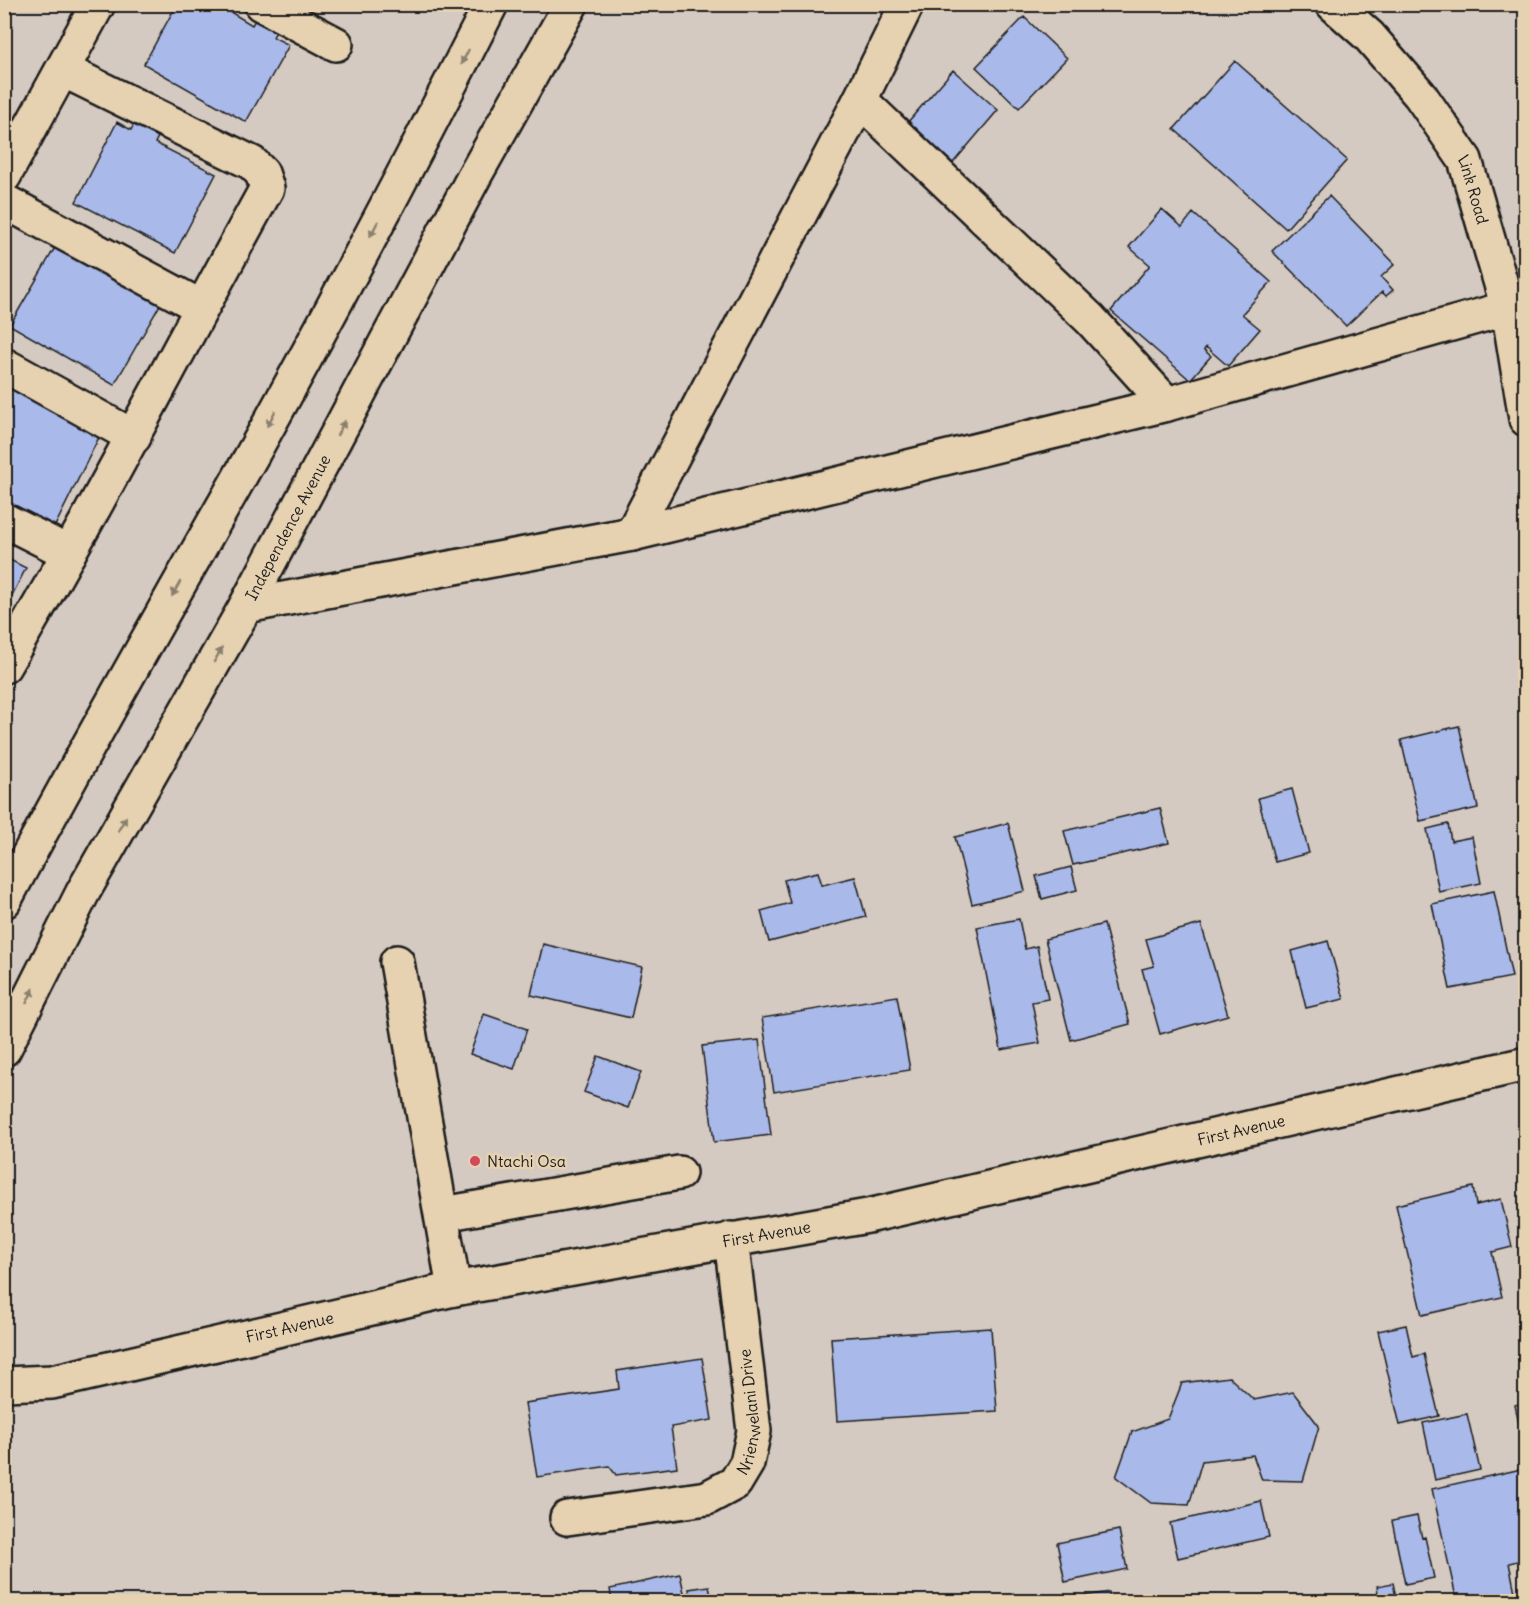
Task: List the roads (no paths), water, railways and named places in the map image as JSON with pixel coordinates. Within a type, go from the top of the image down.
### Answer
[{"type":"street","points":[[4,176],[98,4]]},
{"type":"street","points":[[261,4],[336,44]]},
{"type":"street","points":[[4,901],[83,753],[262,436],[427,131],[491,4]]},
{"type":"street","name":"Independence Avenue","points":[[4,1048],[83,892],[246,606],[475,175],[570,4]]},
{"type":"street","points":[[632,534],[860,100],[907,4]]},
{"type":"street","name":"Link Road","points":[[1333,4],[1369,36],[1420,95],[1465,160],[1508,308],[1526,419]]},
{"type":"street","points":[[4,666],[134,437],[201,307],[267,188],[262,173],[252,163],[63,70]]},
{"type":"street","points":[[860,100],[1090,319],[1167,404]]},
{"type":"street","points":[[4,201],[201,307]]},
{"type":"street","points":[[246,606],[632,534],[1167,404],[1508,308]]},
{"type":"street","points":[[4,365],[134,437]]},
{"type":"street","points":[[4,520],[69,553]]},
{"type":"street","points":[[398,962],[443,1214],[454,1289]]},
{"type":"street","name":"First Avenue","points":[[4,1384],[52,1382],[454,1289],[879,1213],[1526,1064]]},
{"type":"street","points":[[443,1214],[679,1173]]},
{"type":"street","name":"Nrienwelani Drive","points":[[567,1518],[707,1498],[735,1483],[747,1463],[754,1431],[731,1239]]},
{"type":"place","name":"Ntachi Osa","points":[[475,1161]]}]
